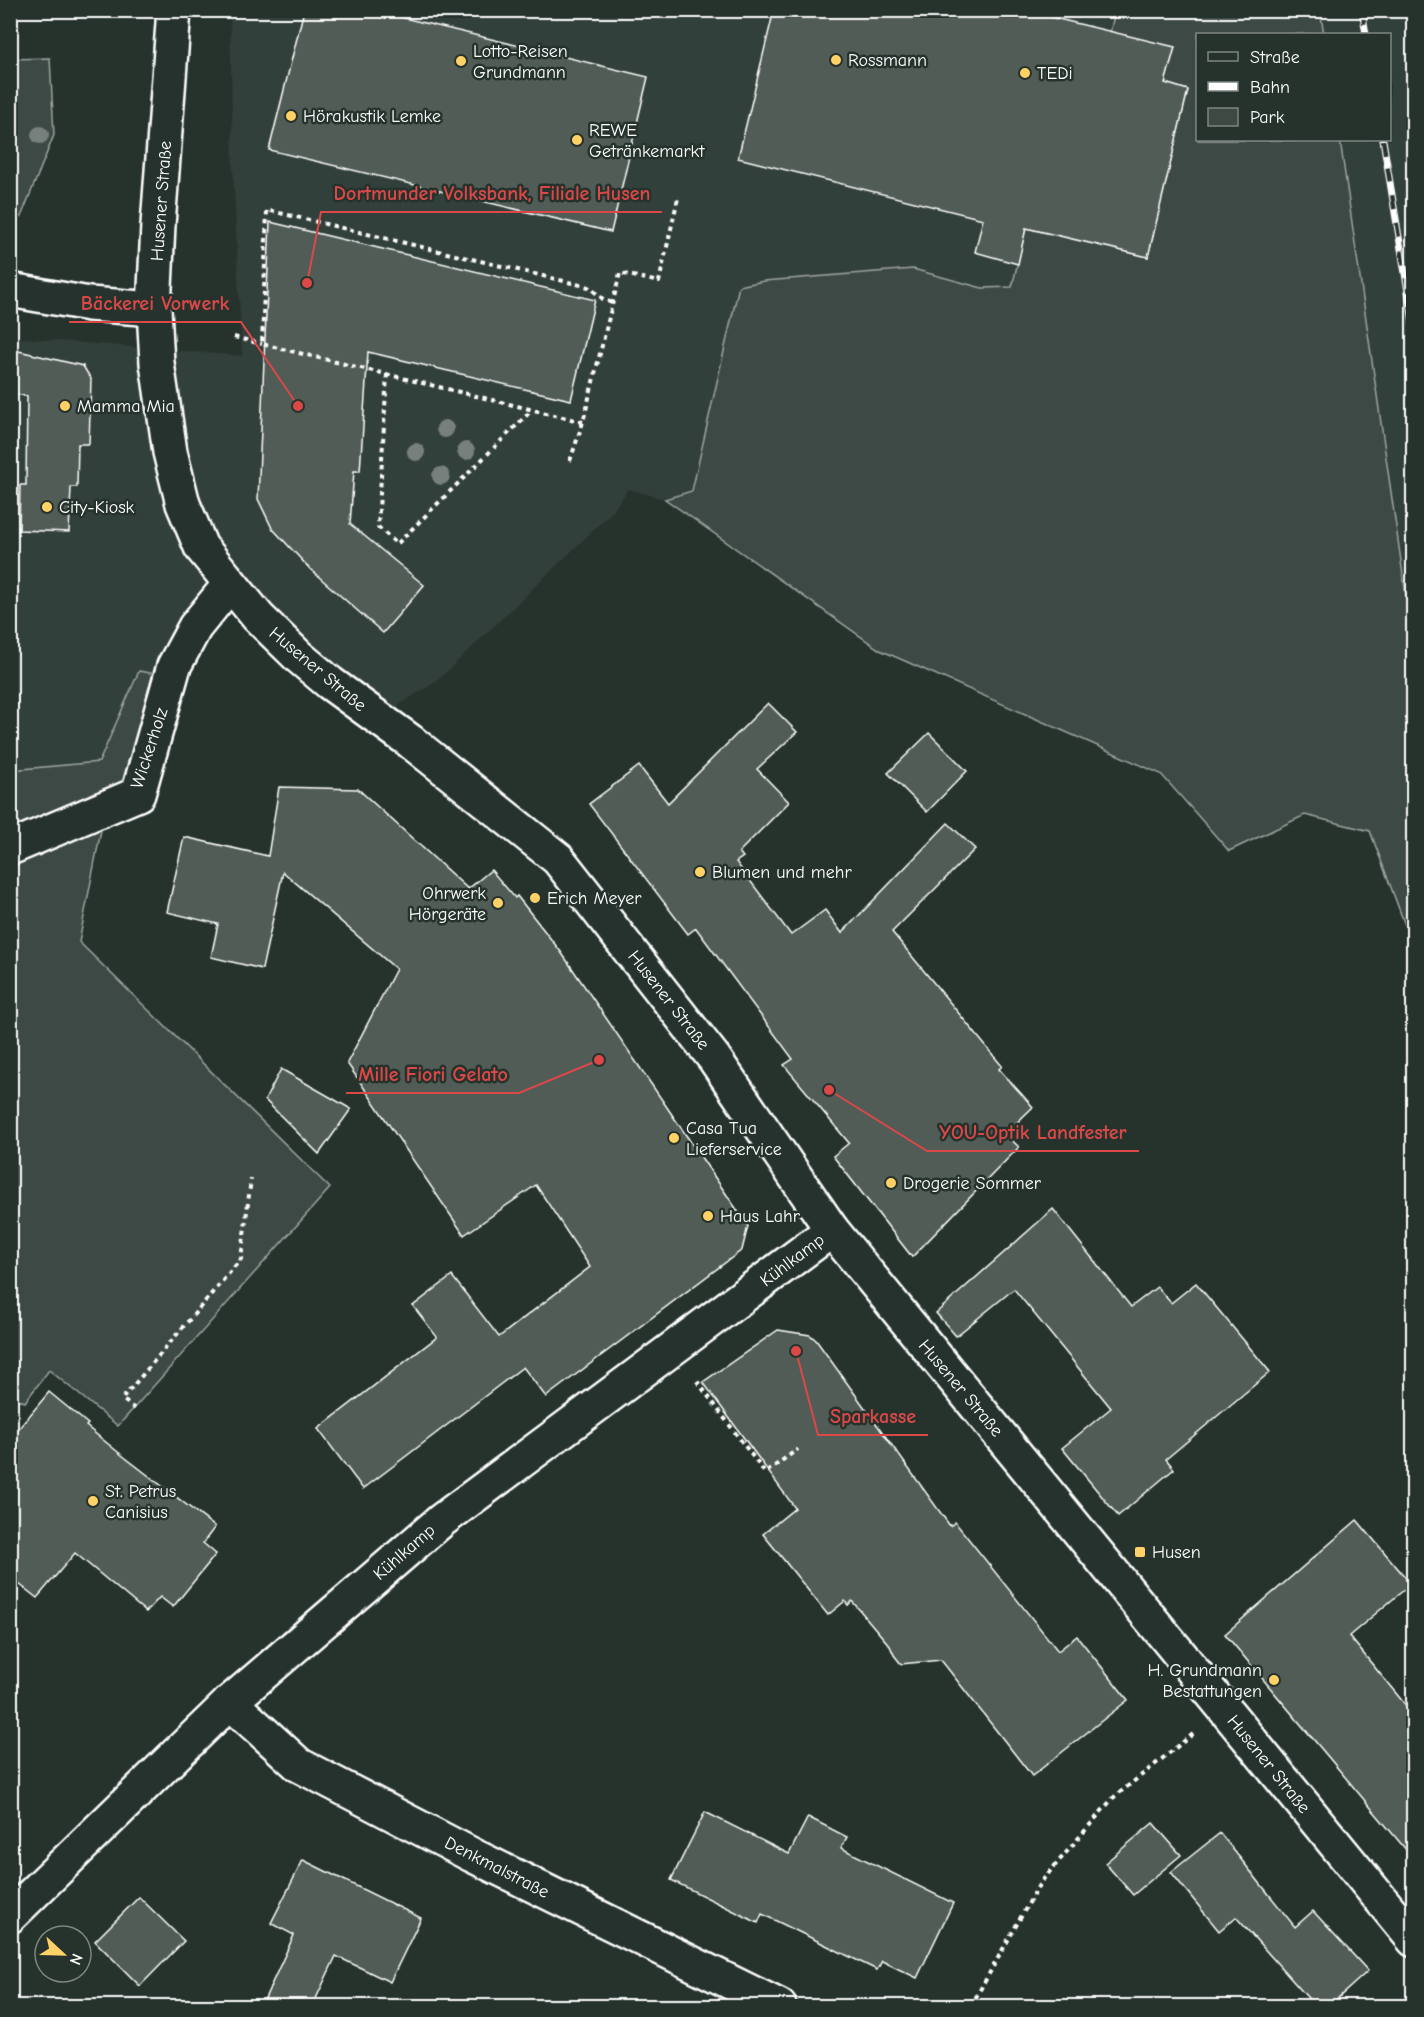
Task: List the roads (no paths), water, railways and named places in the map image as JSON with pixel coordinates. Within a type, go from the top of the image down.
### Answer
[{"type":"street","name":"Husener Straße","points":[[174,10],[154,309],[157,363],[164,419],[183,504],[201,547],[258,617],[299,657],[330,683],[418,747],[558,859],[714,1058],[832,1230],[1413,1940]]},
{"type":"street","points":[[10,290],[89,303],[154,309]]},
{"type":"street","name":"Wickerholz","points":[[10,848],[138,794],[174,666],[195,627],[230,584]]},
{"type":"street","name":"Kühlkamp","points":[[10,1916],[230,1702],[442,1520],[832,1230]]},
{"type":"street","name":"Denkmalstraße","points":[[230,1702],[299,1765],[472,1855],[779,2007]]},
{"type":"railway","points":[[1362,10],[1366,33]]},
{"type":"railway","points":[[1383,141],[1414,328]]},
{"type":"place","name":"Rossmann","points":[[836,60]]},
{"type":"place","name":"Lotto-Reisen Grundmann","points":[[461,61]]},
{"type":"place","name":"TEDi","points":[[1025,73]]},
{"type":"place","name":"Hörakustik Lemke","points":[[291,116]]},
{"type":"place","name":"REWE Getränkemarkt","points":[[577,140]]},
{"type":"place","name":"Dortmunder Volksbank, Filiale Husen","points":[[307,283]]},
{"type":"place","name":"Mamma Mia","points":[[65,406]]},
{"type":"place","name":"Bäckerei Vorwerk","points":[[298,406]]},
{"type":"place","name":"City-Kiosk","points":[[47,507]]},
{"type":"place","name":"Blumen und mehr","points":[[700,872]]},
{"type":"place","name":"Erich Meyer","points":[[535,898]]},
{"type":"place","name":"Ohrwerk Hörgeräte","points":[[498,903]]},
{"type":"place","name":"Mille Fiori Gelato","points":[[599,1060]]},
{"type":"place","name":"YOU-Optik Landfester","points":[[829,1090]]},
{"type":"place","name":"Casa Tua Lieferservice","points":[[674,1138]]},
{"type":"place","name":"Drogerie Sommer","points":[[891,1183]]},
{"type":"place","name":"Haus Lahr","points":[[708,1216]]},
{"type":"place","name":"Sparkasse","points":[[796,1351]]},
{"type":"place","name":"St. Petrus Canisius","points":[[93,1501]]},
{"type":"place","name":"Husen","points":[[1140,1552]]},
{"type":"place","name":"H. Grundmann Bestattungen","points":[[1274,1680]]}]
